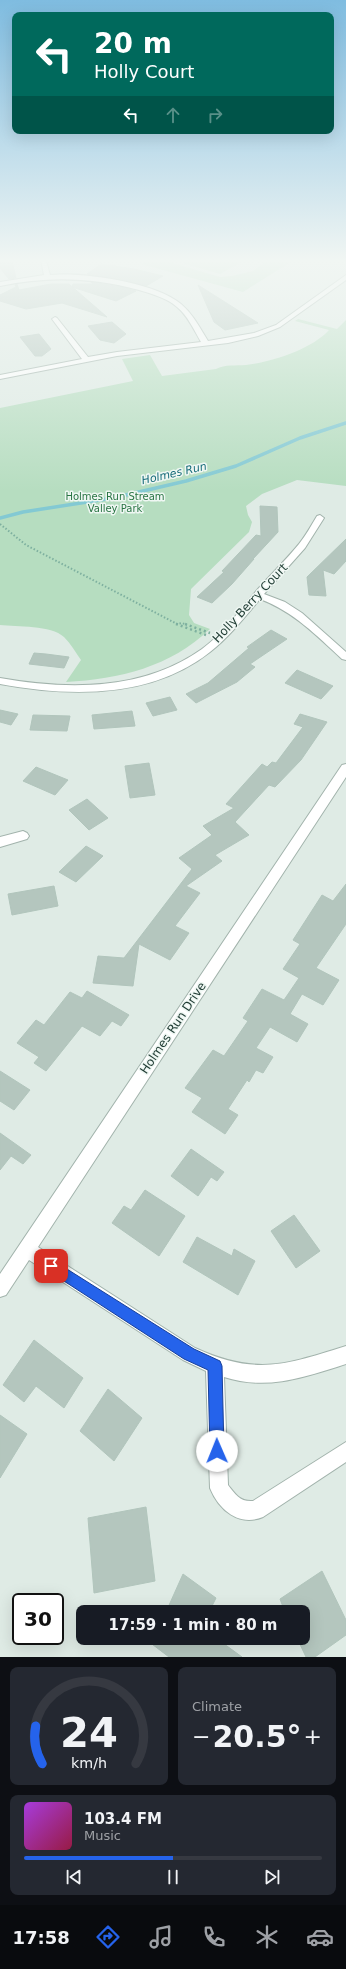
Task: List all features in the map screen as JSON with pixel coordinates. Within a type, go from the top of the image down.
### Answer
[{"type":"street","points":[[69,337],[86,359]]},
{"type":"street","points":[[202,337],[206,344]]},
{"type":"street","points":[[0,377],[86,359],[206,344],[246,337]]},
{"type":"street","name":"Holly Berry Court","points":[[0,681],[29,687],[67,690],[122,685],[166,672],[186,663],[204,651],[220,637],[306,541],[320,518]]},
{"type":"street","points":[[258,595],[287,607],[300,615],[346,657]]},
{"type":"street","name":"Holmes Run Drive","points":[[0,1289],[346,768]]},
{"type":"street","points":[[0,842],[23,836]]},
{"type":"street","points":[[26,1249],[189,1354],[215,1366],[243,1374],[275,1374],[298,1370],[346,1355]]},
{"type":"street","points":[[215,1366],[218,1479],[223,1496],[232,1505],[243,1510],[256,1510],[346,1451]]},
{"type":"path","points":[[0,524],[26,545],[176,624],[199,632]]},
{"type":"path","points":[[176,624],[182,623],[220,637]]},
{"type":"green space","name":"Holmes Run Stream Valley Park","points":[[322,337],[346,337],[346,486],[297,480],[262,494],[246,506],[248,515],[252,522],[249,532],[191,589],[189,615],[194,623],[210,629],[195,642],[178,653],[143,669],[106,678],[66,682],[81,660],[64,637],[51,630],[43,628],[0,625],[0,408],[133,381],[122,359],[150,355],[162,376],[268,361],[291,354]]},
{"type":"building","points":[[20,337],[42,337],[51,349],[42,356],[35,356]]},
{"type":"building","points":[[98,337],[122,337],[114,343],[100,340]]},
{"type":"building","points":[[260,506],[277,507],[278,532],[232,584],[212,603],[197,597],[224,572],[222,571],[256,535],[261,536]]},
{"type":"building","points":[[346,539],[346,561],[334,574],[323,570],[326,596],[309,595],[307,577]]},
{"type":"building","points":[[271,630],[287,639],[250,664],[255,667],[237,682],[196,703],[186,694],[208,683],[249,648],[247,647]]},
{"type":"building","points":[[34,653],[69,657],[64,668],[29,664]]},
{"type":"building","points":[[297,670],[333,686],[321,699],[285,683]]},
{"type":"building","points":[[170,697],[177,710],[153,716],[146,703]]},
{"type":"building","points":[[0,710],[18,714],[11,725],[0,722]]},
{"type":"building","points":[[132,711],[135,726],[94,729],[92,715]]},
{"type":"building","points":[[300,714],[327,722],[301,760],[275,787],[269,785],[235,822],[249,835],[215,855],[222,861],[186,886],[200,893],[175,926],[189,933],[170,960],[139,944],[133,986],[93,983],[98,956],[124,958],[192,869],[179,858],[212,835],[203,826],[234,808],[226,804],[262,764],[267,767],[272,762],[276,763],[303,727],[294,724]]},
{"type":"building","points":[[33,715],[70,716],[67,731],[30,730]]},
{"type":"building","points":[[149,763],[155,795],[130,798],[125,766]]},
{"type":"building","points":[[36,767],[68,780],[55,795],[23,781]]},
{"type":"building","points":[[87,799],[108,818],[89,830],[69,810]]},
{"type":"building","points":[[86,846],[103,856],[76,882],[59,872]]},
{"type":"building","points":[[346,884],[346,924],[316,968],[339,980],[323,1005],[302,994],[290,1014],[308,1024],[297,1042],[270,1027],[256,1048],[273,1057],[263,1073],[256,1070],[249,1082],[247,1080],[228,1109],[238,1115],[225,1134],[192,1112],[202,1098],[185,1088],[213,1050],[224,1056],[248,1021],[243,1018],[262,989],[284,1000],[299,978],[283,969],[300,944],[293,940],[322,895],[333,901]]},
{"type":"building","points":[[54,886],[58,906],[12,915],[8,894]]},
{"type":"building","points":[[87,991],[129,1015],[121,1026],[112,1021],[100,1036],[82,1026],[46,1071],[34,1063],[39,1057],[17,1043],[36,1020],[44,1025],[70,992],[82,998]]},
{"type":"building","points":[[0,1071],[30,1090],[14,1110],[0,1101]]},
{"type":"building","points":[[0,1133],[31,1155],[23,1164],[11,1156],[0,1170]]},
{"type":"building","points":[[191,1149],[224,1172],[217,1181],[211,1177],[198,1196],[171,1176]]},
{"type":"building","points":[[145,1190],[185,1216],[159,1256],[112,1223],[124,1206],[131,1210]]},
{"type":"building","points":[[294,1215],[320,1251],[296,1268],[271,1231]]},
{"type":"building","points":[[197,1237],[232,1256],[234,1249],[255,1261],[238,1295],[183,1262]]},
{"type":"building","points":[[34,1340],[83,1378],[64,1408],[36,1386],[24,1402],[3,1385]]},
{"type":"building","points":[[108,1389],[142,1418],[114,1461],[80,1431]]},
{"type":"building","points":[[0,1415],[27,1434],[0,1478]]},
{"type":"building","points":[[146,1507],[155,1581],[94,1593],[88,1518]]},
{"type":"building","points":[[322,1571],[346,1620],[346,1635],[315,1657],[306,1657],[300,1645],[310,1645],[310,1605],[282,1605],[280,1599]]},
{"type":"building","points":[[183,1574],[216,1598],[212,1605],[169,1605]]},
{"type":"building","points":[[153,1645],[226,1645],[242,1657],[169,1657]]},
{"type":"waterway","name":"Holmes Run","points":[[0,518],[23,512],[113,498],[186,481],[236,466],[300,438],[346,423]]},
{"type":"route","points":[[51,1266],[189,1354],[215,1366],[217,1451]]}]
